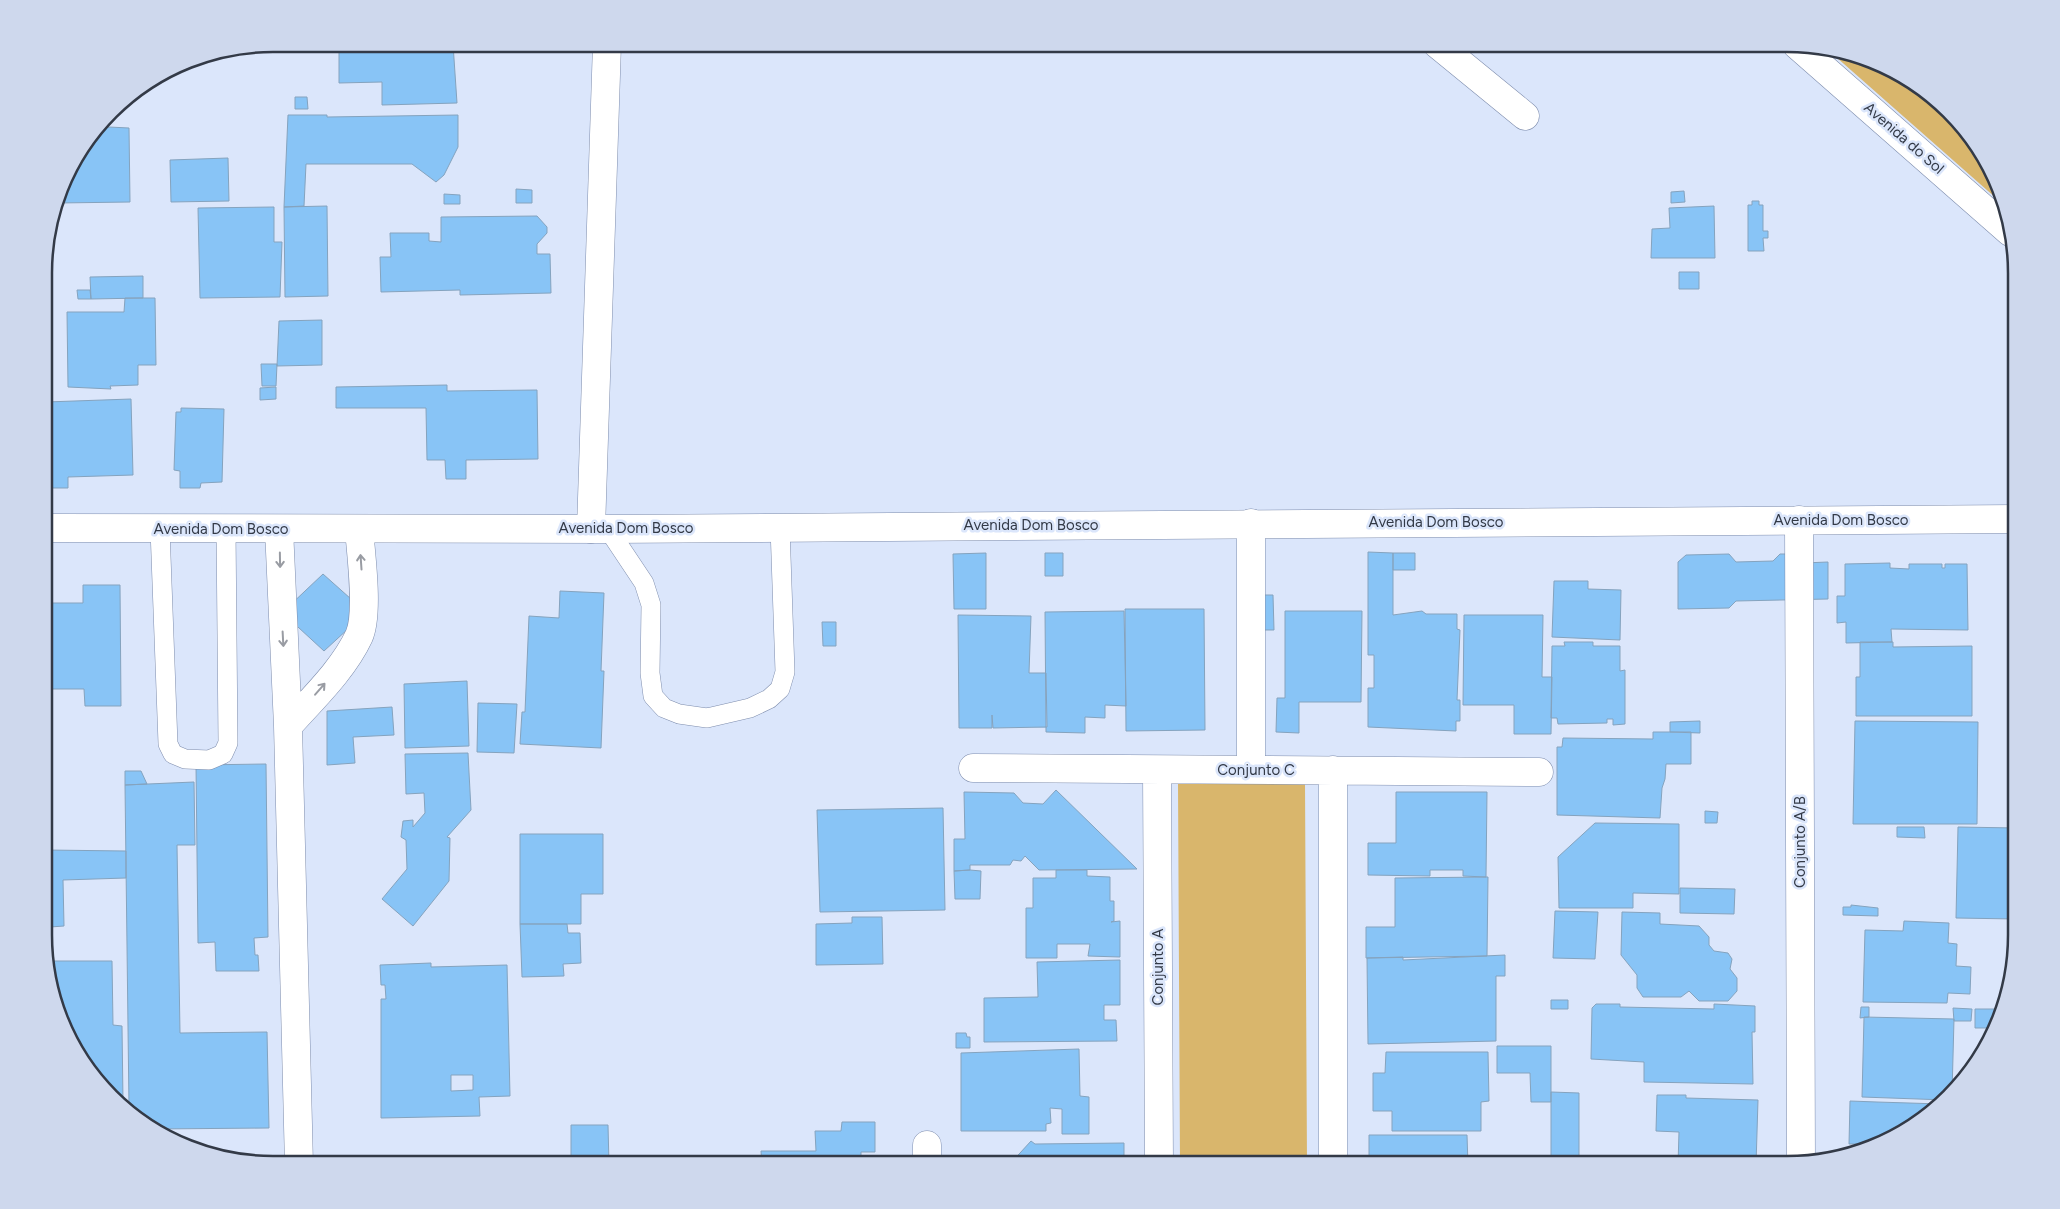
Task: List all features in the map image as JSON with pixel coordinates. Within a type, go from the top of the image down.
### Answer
[{"type":"street","points":[[599,529],[607,52]]},
{"type":"street","points":[[1447,52],[1525,116]]},
{"type":"street","name":"Avenida do Sol","points":[[1807,53],[2002,225]]},
{"type":"street","name":"Avenida Dom Bosco","points":[[52,528],[599,529],[2008,519]]},
{"type":"street","name":"Conjunto A/B","points":[[1799,520],[1801,1156]]},
{"type":"street","points":[[1251,523],[1251,770]]},
{"type":"street","points":[[279,529],[288,726],[299,1156]]},
{"type":"street","points":[[288,726],[338,668],[360,634],[364,594],[359,529]]},
{"type":"street","name":"Conjunto C","points":[[973,768],[1539,772]]},
{"type":"street","name":"Conjunto A","points":[[1157,770],[1159,1156]]},
{"type":"street","points":[[1333,770],[1333,1156]]},
{"type":"lane","points":[[599,529],[644,583],[651,605],[650,673],[653,696],[664,708],[679,714],[707,718],[750,708],[769,699],[780,689],[785,672],[780,527]]},
{"type":"lane","points":[[160,529],[168,744],[174,754],[185,759],[209,760],[223,754],[228,743],[226,529]]},
{"type":"shaded area","points":[[1838,59],[1858,64],[1884,75],[1932,107],[1962,139],[1978,163],[1994,196]]},
{"type":"shaded area","points":[[1178,783],[1305,783],[1307,1156],[1180,1156]]},
{"type":"building","points":[[339,52],[454,52],[457,103],[382,105],[382,82],[339,83]]},
{"type":"building","points":[[295,97],[307,97],[308,109],[295,109]]},
{"type":"building","points":[[288,115],[327,115],[327,117],[458,115],[458,147],[444,175],[436,182],[412,164],[306,164],[304,206],[284,207]]},
{"type":"building","points":[[107,128],[129,128],[130,202],[64,203],[82,163]]},
{"type":"building","points":[[228,158],[229,201],[171,202],[170,160]]},
{"type":"building","points":[[516,189],[532,190],[532,203],[516,203]]},
{"type":"building","points":[[1684,191],[1685,202],[1671,203],[1671,192]]},
{"type":"building","points":[[444,194],[460,195],[460,204],[444,204]]},
{"type":"building","points":[[1752,201],[1759,201],[1759,205],[1763,205],[1763,231],[1768,231],[1768,238],[1763,238],[1764,251],[1748,251],[1748,205],[1752,205]]},
{"type":"building","points":[[327,206],[328,296],[285,297],[284,207]]},
{"type":"building","points":[[1714,206],[1715,258],[1651,258],[1652,229],[1670,228],[1669,208]]},
{"type":"building","points":[[274,207],[274,242],[282,242],[280,297],[200,298],[198,208]]},
{"type":"building","points":[[537,216],[547,227],[547,233],[537,244],[537,254],[550,254],[551,293],[460,295],[460,290],[381,292],[380,257],[391,257],[390,233],[429,233],[429,241],[441,242],[441,217]]},
{"type":"building","points":[[1679,272],[1699,272],[1699,289],[1679,289]]},
{"type":"building","points":[[143,276],[143,298],[91,299],[90,277]]},
{"type":"building","points":[[77,290],[90,290],[91,299],[78,299]]},
{"type":"building","points":[[125,298],[155,298],[156,365],[138,365],[138,385],[110,386],[111,389],[68,387],[67,312],[124,312]]},
{"type":"building","points":[[322,320],[322,365],[277,366],[279,321]]},
{"type":"building","points":[[261,364],[277,364],[276,386],[262,386]]},
{"type":"building","points":[[447,385],[447,391],[537,390],[538,459],[466,460],[466,479],[446,479],[445,460],[427,460],[426,408],[336,408],[336,387]]},
{"type":"building","points":[[276,387],[276,399],[260,400],[260,388]]},
{"type":"building","points":[[131,399],[133,475],[68,477],[68,488],[52,488],[52,402]]},
{"type":"building","points":[[181,408],[224,409],[222,482],[201,483],[200,488],[180,488],[180,471],[174,470],[176,412],[181,412]]},
{"type":"building","points":[[1368,552],[1393,553],[1393,615],[1422,611],[1426,614],[1457,614],[1457,629],[1460,630],[1457,700],[1460,700],[1460,721],[1456,721],[1456,731],[1368,727],[1368,688],[1374,688],[1374,655],[1368,655]]},
{"type":"building","points":[[986,553],[986,609],[954,609],[953,554]]},
{"type":"building","points":[[1045,553],[1063,553],[1063,576],[1045,576]]},
{"type":"building","points":[[1393,553],[1415,553],[1415,570],[1393,570]]},
{"type":"building","points":[[1729,554],[1736,562],[1773,561],[1780,554],[1792,554],[1803,563],[1828,562],[1828,599],[1736,601],[1729,608],[1678,609],[1678,562],[1686,555]]},
{"type":"building","points":[[1890,563],[1890,568],[1909,569],[1909,564],[1942,564],[1942,568],[1945,568],[1945,564],[1967,564],[1968,630],[1891,629],[1892,642],[1846,643],[1846,622],[1837,623],[1837,596],[1845,596],[1845,564]]},
{"type":"building","points":[[323,574],[360,607],[361,617],[324,651],[286,616],[286,609]]},
{"type":"building","points":[[1554,581],[1588,581],[1588,589],[1621,590],[1620,640],[1552,637]]},
{"type":"building","points":[[83,585],[120,585],[121,706],[85,706],[84,689],[52,689],[52,603],[83,603]]},
{"type":"building","points":[[560,591],[604,593],[601,671],[604,671],[601,748],[520,744],[522,712],[525,712],[529,616],[559,618]]},
{"type":"building","points":[[1257,595],[1273,595],[1274,630],[1252,630]]},
{"type":"building","points":[[1125,609],[1204,609],[1205,730],[1126,731]]},
{"type":"building","points":[[1124,611],[1126,706],[1105,705],[1105,718],[1085,717],[1085,733],[1046,732],[1045,612]]},
{"type":"building","points":[[1285,611],[1362,611],[1361,702],[1299,702],[1299,733],[1276,732],[1277,698],[1285,698]]},
{"type":"building","points":[[958,615],[1031,616],[1029,673],[1046,673],[1047,727],[993,728],[992,715],[992,728],[959,728]]},
{"type":"building","points":[[1464,615],[1543,615],[1542,677],[1552,677],[1551,734],[1514,734],[1514,705],[1463,705]]},
{"type":"building","points":[[822,622],[836,622],[836,646],[823,646]]},
{"type":"building","points":[[1564,642],[1593,642],[1593,646],[1620,646],[1620,671],[1625,670],[1625,724],[1613,725],[1613,719],[1607,719],[1607,723],[1558,724],[1557,718],[1551,718],[1552,646],[1565,646]]},
{"type":"building","points":[[1860,642],[1893,642],[1893,647],[1972,646],[1972,716],[1856,716],[1856,677],[1860,677]]},
{"type":"building","points":[[467,681],[469,746],[405,748],[404,684]]},
{"type":"building","points":[[478,703],[517,704],[514,753],[477,752]]},
{"type":"building","points":[[392,707],[394,735],[353,737],[355,763],[327,765],[327,711]]},
{"type":"building","points":[[1700,721],[1700,733],[1670,732],[1670,722]]},
{"type":"building","points":[[1855,721],[1978,722],[1977,824],[1853,824]]},
{"type":"building","points":[[1653,732],[1691,732],[1691,764],[1666,764],[1660,818],[1557,815],[1557,747],[1562,747],[1563,738],[1653,739]]},
{"type":"building","points":[[468,753],[471,810],[447,837],[450,838],[449,881],[413,926],[382,899],[407,869],[406,840],[401,837],[403,821],[413,820],[413,827],[425,813],[424,793],[406,794],[405,754]]},
{"type":"building","points":[[266,764],[268,937],[254,938],[255,955],[258,955],[259,971],[216,971],[215,942],[198,943],[196,765]]},
{"type":"building","points":[[125,771],[141,771],[147,784],[125,785]]},
{"type":"building","points":[[194,782],[195,845],[177,845],[180,1033],[267,1032],[269,1128],[166,1129],[129,1103],[125,785]]},
{"type":"building","points":[[1056,790],[1137,869],[1039,870],[1025,856],[1021,861],[1013,860],[1010,865],[970,865],[970,870],[954,871],[954,839],[965,839],[964,792],[1014,793],[1023,803],[1043,804]]},
{"type":"building","points":[[1396,792],[1487,792],[1486,877],[1463,876],[1463,870],[1430,870],[1430,876],[1368,875],[1368,843],[1396,843]]},
{"type":"building","points":[[943,808],[945,910],[820,912],[817,810]]},
{"type":"building","points":[[1705,811],[1718,812],[1717,823],[1705,823]]},
{"type":"building","points":[[1595,823],[1679,824],[1679,894],[1633,893],[1633,908],[1559,908],[1558,857]]},
{"type":"building","points":[[1897,827],[1924,827],[1925,838],[1897,837]]},
{"type":"building","points":[[1958,827],[2008,828],[2008,919],[1956,918]]},
{"type":"building","points":[[520,834],[603,834],[603,894],[581,894],[581,924],[520,924]]},
{"type":"building","points":[[52,850],[126,851],[126,878],[63,880],[64,926],[52,927]]},
{"type":"building","points":[[1056,870],[1087,870],[1087,876],[1110,877],[1110,901],[1114,901],[1114,921],[1111,922],[1120,921],[1120,957],[1088,956],[1090,944],[1057,944],[1057,958],[1026,958],[1026,908],[1033,908],[1033,878],[1056,878]]},
{"type":"building","points":[[954,871],[981,871],[980,899],[955,899]]},
{"type":"building","points":[[1488,877],[1487,956],[1366,958],[1366,927],[1395,927],[1395,878]]},
{"type":"building","points":[[1680,888],[1735,889],[1734,914],[1680,913]]},
{"type":"building","points":[[1851,905],[1878,908],[1878,916],[1843,915],[1843,907],[1851,907]]},
{"type":"building","points":[[1555,911],[1598,912],[1595,959],[1553,958]]},
{"type":"building","points":[[1622,912],[1660,913],[1660,924],[1699,926],[1709,937],[1709,945],[1714,951],[1728,953],[1732,959],[1730,969],[1737,978],[1737,991],[1728,1001],[1699,1001],[1689,991],[1681,997],[1643,997],[1637,988],[1637,975],[1621,955]]},
{"type":"building","points":[[852,917],[882,917],[883,964],[816,965],[816,924],[852,923]]},
{"type":"building","points":[[1904,921],[1949,923],[1948,943],[1957,944],[1956,966],[1971,967],[1970,994],[1948,993],[1947,1003],[1863,1002],[1865,930],[1903,931]]},
{"type":"building","points":[[520,924],[567,924],[568,933],[580,933],[581,963],[563,964],[564,976],[522,977]]},
{"type":"building","points":[[1505,955],[1505,976],[1496,976],[1496,1041],[1368,1044],[1367,958],[1403,957],[1403,960]]},
{"type":"building","points":[[1120,960],[1120,1005],[1104,1005],[1104,1020],[1116,1020],[1117,1041],[984,1042],[984,998],[1038,997],[1037,962]]},
{"type":"building","points":[[54,961],[112,961],[113,1025],[122,1026],[123,1097],[98,1070],[75,1033],[64,1007]]},
{"type":"building","points":[[431,963],[431,967],[507,965],[510,1096],[479,1097],[480,1116],[381,1118],[381,999],[386,999],[385,985],[381,985],[380,965]],"holes":[[[451,1075],[473,1075],[473,1090],[451,1091]]]},
{"type":"building","points":[[1551,1000],[1568,1000],[1568,1009],[1551,1009]]},
{"type":"building","points":[[1596,1004],[1620,1004],[1620,1007],[1714,1009],[1714,1004],[1755,1006],[1755,1032],[1752,1032],[1753,1084],[1644,1082],[1644,1062],[1591,1059],[1592,1008]]},
{"type":"building","points":[[1861,1007],[1869,1007],[1869,1017],[1860,1018]]},
{"type":"building","points":[[1953,1008],[1972,1009],[1971,1021],[1954,1021]]},
{"type":"building","points":[[1975,1009],[1995,1009],[1987,1028],[1975,1028]]},
{"type":"building","points":[[1864,1017],[1954,1019],[1952,1082],[1935,1100],[1862,1097]]},
{"type":"building","points":[[956,1033],[966,1033],[967,1037],[970,1037],[970,1048],[956,1048]]},
{"type":"building","points":[[1497,1046],[1551,1046],[1551,1102],[1531,1102],[1530,1073],[1497,1073]]},
{"type":"building","points":[[1079,1049],[1080,1096],[1089,1097],[1089,1134],[1062,1134],[1062,1109],[1050,1108],[1051,1123],[1046,1124],[1046,1131],[961,1131],[961,1053]]},
{"type":"building","points":[[1386,1052],[1488,1052],[1489,1101],[1481,1102],[1481,1131],[1392,1131],[1392,1111],[1373,1111],[1373,1073],[1385,1073]]},
{"type":"building","points":[[1551,1092],[1579,1093],[1579,1156],[1551,1156]]},
{"type":"building","points":[[1657,1095],[1686,1095],[1686,1098],[1758,1100],[1756,1156],[1678,1156],[1679,1132],[1656,1131]]},
{"type":"building","points":[[1850,1101],[1930,1104],[1884,1134],[1861,1144],[1849,1144]]},
{"type":"building","points":[[842,1122],[875,1122],[875,1152],[861,1152],[861,1156],[761,1156],[761,1151],[816,1151],[815,1131],[841,1131]]},
{"type":"building","points":[[571,1125],[608,1125],[609,1156],[571,1156]]},
{"type":"building","points":[[1369,1135],[1467,1135],[1468,1156],[1369,1156]]},
{"type":"building","points":[[1031,1141],[1035,1144],[1124,1143],[1124,1156],[1017,1156]]}]
